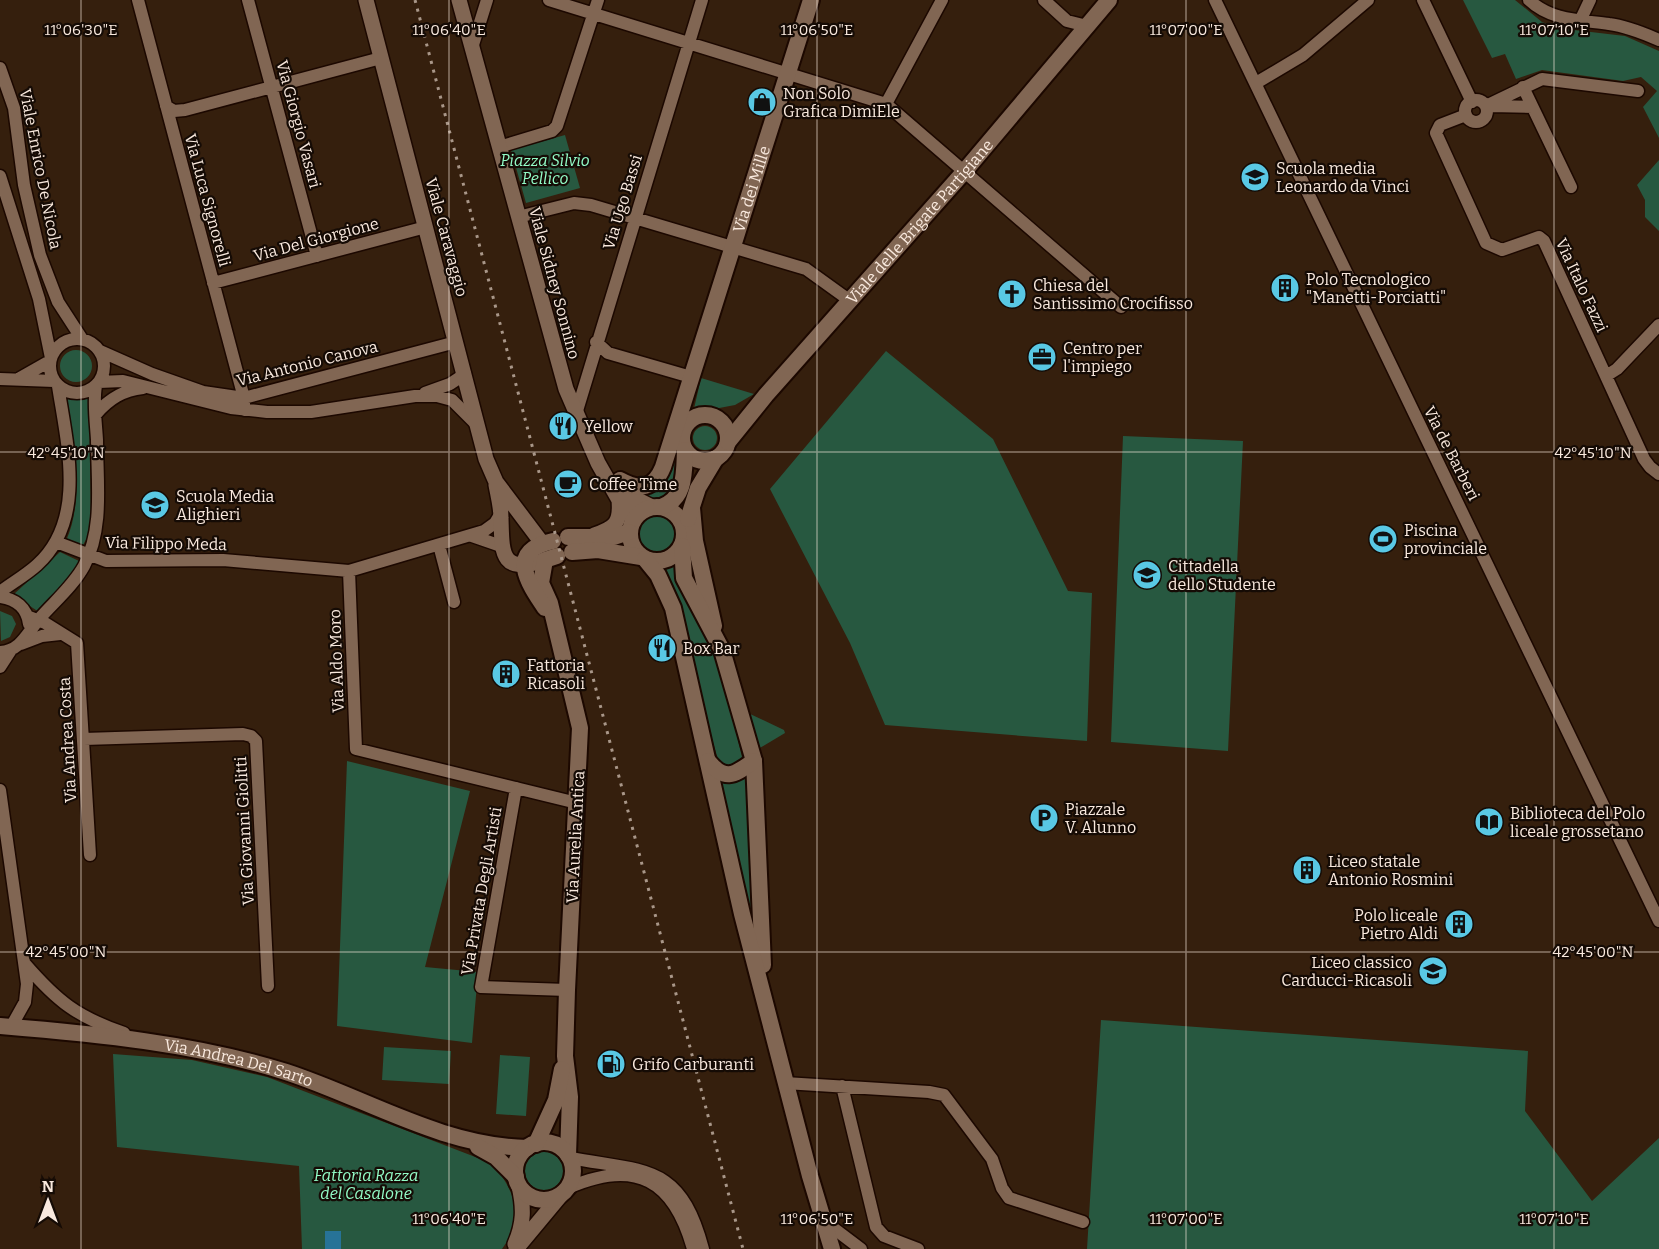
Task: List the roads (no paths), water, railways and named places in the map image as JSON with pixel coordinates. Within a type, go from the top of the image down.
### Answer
[{"type":"main road","name":"Via dei Mille","points":[[688,421],[691,379],[812,0]]},
{"type":"main road","name":"Viale delle Brigate Partigiane","points":[[728,442],[763,398],[963,173],[1109,0]]},
{"type":"main road","points":[[620,480],[640,488],[649,487],[659,477],[691,379]]},
{"type":"main road","points":[[556,548],[589,536],[614,537],[631,526],[639,513],[669,504],[679,494],[684,476],[685,450],[682,432],[688,421],[698,415],[715,417],[738,411],[763,398]]},
{"type":"main road","points":[[715,417],[726,427],[728,442],[698,488],[683,538],[682,567],[688,590],[715,635]]},
{"type":"main road","points":[[685,450],[695,459],[702,461],[716,458]]},
{"type":"main road","points":[[525,564],[532,550],[556,548],[598,550],[657,561],[669,559],[683,538],[677,515],[656,507]]},
{"type":"main road","points":[[692,508],[695,541],[715,635],[734,688],[754,760],[767,1008]]},
{"type":"main road","points":[[631,526],[631,543],[658,575],[673,608],[742,914],[785,1083],[832,1249]]},
{"type":"main road","name":"Via Aurelia Antica","points":[[556,548],[541,583],[554,621],[580,728],[565,1056],[570,1097],[569,1157],[573,1173],[565,1191]]},
{"type":"main road","name":"Via Aurelia Antica","points":[[525,564],[529,585],[554,621]]},
{"type":"main road","points":[[708,761],[716,770],[730,775],[741,771],[754,760]]},
{"type":"main road","name":"Via Andrea Del Sarto","points":[[3,1026],[145,1041],[239,1059],[287,1073],[467,1140],[496,1157],[517,1182]]},
{"type":"main road","name":"Via Aurelia Antica","points":[[517,1182],[516,1163],[531,1146],[556,1100],[565,1056]]},
{"type":"main road","name":"Via Andrea Del Sarto","points":[[467,1140],[531,1146]]},
{"type":"main road","points":[[531,1146],[554,1144],[569,1157]]},
{"type":"main road","points":[[517,1182],[528,1196],[540,1200],[554,1199],[565,1191]]},
{"type":"street","name":"Via Luca Signorelli","points":[[138,0],[244,404]]},
{"type":"street","name":"Via Giorgio Vasari","points":[[248,0],[317,256]]},
{"type":"street","name":"Viale Caravaggio","points":[[366,0],[486,459],[496,482],[501,513],[501,546]]},
{"type":"street","name":"Viale Sidney Sonnino","points":[[459,0],[548,331],[576,414],[619,500],[629,510],[631,526]]},
{"type":"street","points":[[472,48],[487,0]]},
{"type":"street","points":[[549,0],[886,104],[963,173],[1121,307]]},
{"type":"street","points":[[499,147],[549,132],[557,126],[598,0]]},
{"type":"street","name":"Via Ugo Bassi","points":[[576,414],[596,342],[702,0]]},
{"type":"street","points":[[886,104],[942,0]]},
{"type":"street","points":[[1044,0],[1067,21],[1088,26]]},
{"type":"street","name":"Via de Barberi","points":[[1215,0],[1256,83],[1357,308],[1460,505],[1659,921]]},
{"type":"street","points":[[1256,83],[1303,55],[1368,0]]},
{"type":"street","points":[[1423,0],[1472,102]]},
{"type":"street","points":[[1529,0],[1556,16],[1621,26],[1659,40]]},
{"type":"street","points":[[1580,21],[1590,0]]},
{"type":"street","points":[[166,106],[174,111],[185,110],[381,58]]},
{"type":"street","name":"Viale Enrico De Nicola","points":[[0,68],[40,255],[58,302],[82,339]]},
{"type":"street","points":[[1486,106],[1542,79],[1638,91]]},
{"type":"street","points":[[1523,87],[1571,187]]},
{"type":"street","points":[[1486,106],[1486,116],[1481,121],[1471,121],[1466,115],[1467,106],[1478,100],[1486,106],[1532,107]]},
{"type":"street","name":"Via Italo Fazzi","points":[[1466,115],[1440,125],[1436,133],[1486,243],[1502,250],[1533,237],[1542,238],[1646,463],[1659,474]]},
{"type":"street","name":"Viale Enrico De Nicola","points":[[0,176],[39,299],[50,359]]},
{"type":"street","points":[[518,217],[573,203],[591,205],[806,269],[849,300]]},
{"type":"street","name":"Via Del Giorgione","points":[[213,283],[426,227]]},
{"type":"street","points":[[1606,376],[1617,369],[1659,325]]},
{"type":"street","points":[[0,667],[33,618],[67,591],[88,555],[96,527],[97,384],[104,366],[100,351],[82,339],[66,341],[54,351],[50,359],[19,378]]},
{"type":"street","name":"Via Antonio Canova","points":[[100,351],[152,374],[244,404],[456,342]]},
{"type":"street","points":[[596,342],[605,351],[691,379]]},
{"type":"street","points":[[0,592],[38,565],[56,542],[66,522],[69,481],[64,419],[50,359]]},
{"type":"street","name":"Via Antonio Canova","points":[[97,384],[123,381],[195,400],[311,412],[357,407],[415,396],[450,384],[465,374]]},
{"type":"street","points":[[0,379],[19,378],[56,383],[73,393],[81,393],[97,384]]},
{"type":"street","points":[[96,414],[106,402],[128,390],[152,388]]},
{"type":"street","name":"Via Antonio Canova","points":[[415,396],[438,396],[452,400],[465,410],[477,425]]},
{"type":"street","name":"Viale Sidney Sonnino","points":[[586,435],[638,500],[656,507]]},
{"type":"street","name":"Viale Caravaggio","points":[[496,482],[556,548]]},
{"type":"street","points":[[589,536],[617,525],[620,516],[619,500]]},
{"type":"street","points":[[349,571],[471,536],[490,528],[501,513]]},
{"type":"street","points":[[471,536],[501,546],[510,562],[525,564]]},
{"type":"street","name":"Via Filippo Meda","points":[[56,542],[113,562],[223,560],[349,571]]},
{"type":"street","points":[[439,545],[454,602]]},
{"type":"street","name":"Via Aldo Moro","points":[[349,571],[356,749],[516,788]]},
{"type":"street","points":[[0,597],[17,602],[33,618]]},
{"type":"street","name":"Via Andrea Costa","points":[[33,618],[77,643],[90,855]]},
{"type":"street","points":[[14,645],[42,636],[60,634]]},
{"type":"street","name":"Via Giovanni Giolitti","points":[[84,739],[243,734],[251,736],[256,741],[268,986]]},
{"type":"street","points":[[516,788],[577,803]]},
{"type":"street","name":"Via Privata Degli Artisti","points":[[516,788],[481,987],[567,990]]},
{"type":"street","points":[[0,790],[27,984],[25,1002],[3,1026]]},
{"type":"street","points":[[25,963],[60,1000],[79,1015],[145,1041]]},
{"type":"street","points":[[785,1083],[944,1095],[992,1159],[1002,1188],[1009,1198],[1083,1222]]},
{"type":"street","points":[[842,1086],[876,1227],[884,1236],[918,1249]]},
{"type":"street","points":[[569,1157],[636,1168],[665,1180],[681,1196],[692,1214],[704,1249]]},
{"type":"street","points":[[565,1191],[595,1177],[605,1176],[629,1176],[652,1183],[668,1194],[680,1209],[693,1249]]},
{"type":"street","name":"Via Aurelia Antica","points":[[514,1249],[523,1220],[517,1182]]},
{"type":"street","name":"Via Aurelia Antica","points":[[514,1249],[565,1191]]},
{"type":"street","points":[[822,1220],[856,1246]]},
{"type":"street","points":[[832,1249],[840,1243],[856,1246]]},
{"type":"water","points":[[325,1231],[341,1231],[341,1249],[325,1249]]},
{"type":"railway","points":[[415,0],[743,1249]]},
{"type":"place","name":"Non Solo Grafica DimiEle","points":[[762,102]]},
{"type":"place","name":"Scuola media Leonardo da Vinci","points":[[1255,177]]},
{"type":"place","name":"Polo Tecnologico \"Manetti-Porciatti\"","points":[[1285,288]]},
{"type":"place","name":"Chiesa del Santissimo Crocifisso","points":[[1012,294]]},
{"type":"place","name":"Centro per l'impiego","points":[[1042,357]]},
{"type":"place","name":"Yellow","points":[[563,426]]},
{"type":"place","name":"Coffee Time","points":[[568,484]]},
{"type":"place","name":"Scuola Media Alighieri","points":[[155,505]]},
{"type":"place","name":"Piscina provinciale","points":[[1383,539]]},
{"type":"place","name":"Cittadella dello Studente","points":[[1147,575]]},
{"type":"place","name":"Box Bar","points":[[662,648]]},
{"type":"place","name":"Fattoria Ricasoli","points":[[506,674]]},
{"type":"place","name":"Piazzale V. Alunno","points":[[1044,818]]},
{"type":"place","name":"Biblioteca del Polo liceale grossetano","points":[[1489,822]]},
{"type":"place","name":"Liceo statale Antonio Rosmini","points":[[1307,870]]},
{"type":"place","name":"Polo liceale Pietro Aldi","points":[[1459,924]]},
{"type":"place","name":"Liceo classico Carducci-Ricasoli","points":[[1433,971]]},
{"type":"place","name":"Grifo Carburanti","points":[[611,1064]]},
{"type":"park label","name":"Piazza Silvio Pellico","points":[[545,169]]},
{"type":"park label","name":"Fattoria Razza del Casalone","points":[[366,1184]]}]
